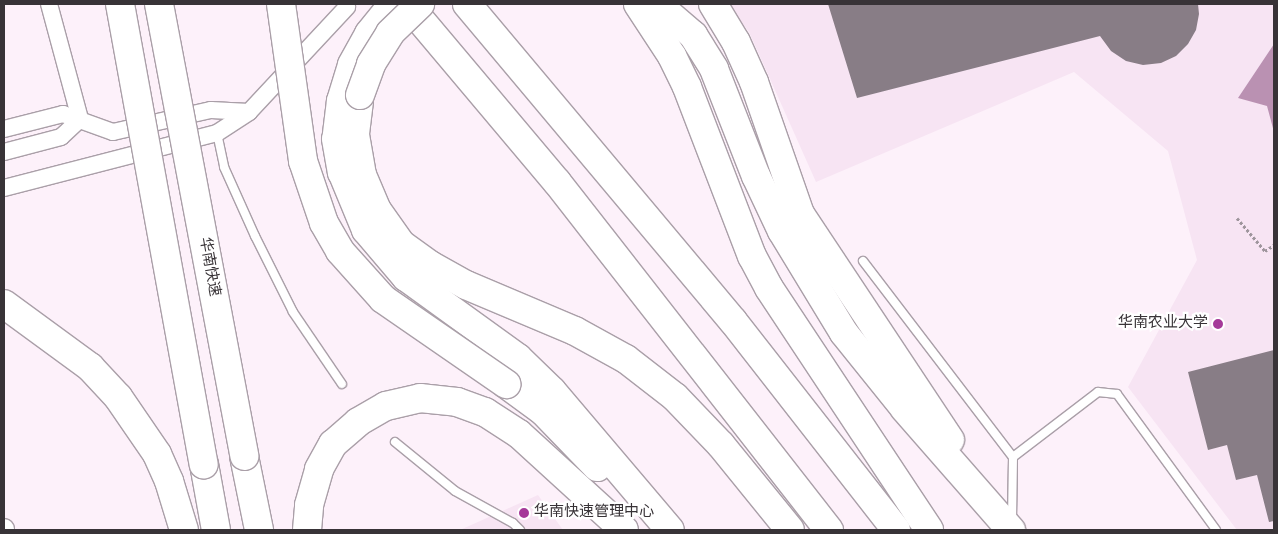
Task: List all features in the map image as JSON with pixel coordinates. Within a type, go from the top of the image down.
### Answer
[{"type":"highway","points":[[120,4],[216,530]]},
{"type":"highway","name":"华南快速","points":[[159,4],[259,530]]},
{"type":"highway","points":[[281,4],[303,161],[312,194],[328,230],[340,251],[383,299],[543,411],[654,530]]},
{"type":"highway","points":[[393,4],[365,42],[352,65],[340,101],[336,139],[342,172],[366,230],[406,277],[518,358],[552,391],[670,530]]},
{"type":"highway","points":[[407,4],[563,190],[829,530]]},
{"type":"highway","points":[[420,4],[390,33],[371,64],[360,95],[356,135],[362,175],[377,210],[401,244],[430,265],[466,285],[576,331],[626,359],[675,397],[721,445],[790,530]]},
{"type":"highway","points":[[467,4],[733,321],[896,530]]},
{"type":"highway","points":[[638,4],[672,56],[687,87],[752,256],[769,288],[928,530]]},
{"type":"highway","points":[[657,4],[692,35]]},
{"type":"highway","points":[[667,4],[692,35],[714,69],[756,176],[811,283],[844,333],[905,409],[1011,530]]},
{"type":"highway","points":[[713,4],[754,82],[800,214],[1011,530]]},
{"type":"highway","points":[[4,304],[90,367],[118,397],[157,454],[170,481],[184,530]]},
{"type":"highway","points":[[307,530],[309,505],[319,469],[333,444],[358,422],[386,406],[420,398],[457,402],[485,412],[519,434],[624,530]]},
{"type":"street","points":[[49,4],[80,119]]},
{"type":"street","points":[[4,188],[217,133],[249,112],[347,7]]},
{"type":"street","points":[[4,129],[63,114],[113,132],[212,110],[249,112]]},
{"type":"street","points":[[4,152],[62,137],[80,119]]},
{"type":"lane","points":[[217,133],[224,167],[255,236],[293,312],[342,384]]},
{"type":"lane","points":[[862,261],[1013,457],[1011,530]]},
{"type":"lane","points":[[1013,457],[1098,392],[1116,394],[1216,530]]},
{"type":"lane","points":[[395,442],[455,491],[513,523],[520,530]]},
{"type":"path","points":[[1238,218],[1265,251],[1274,245]]},
{"type":"shaded area","name":"华南农业大学","points":[[728,4],[1274,4],[1274,530],[1237,530],[1128,387],[1197,260],[1168,151],[1074,72],[816,182],[749,32]]},
{"type":"shaded area","points":[[1274,44],[1274,132],[1267,106],[1238,98]]},
{"type":"shaded area","name":"华南快速管理中心","points":[[538,495],[563,530],[460,530]]},
{"type":"building","points":[[828,4],[1198,4],[1199,14],[1196,30],[1188,44],[1176,56],[1161,63],[1143,65],[1126,61],[1111,51],[1100,36],[857,98]]},
{"type":"building","points":[[1274,350],[1274,521],[1269,522],[1257,475],[1236,480],[1227,445],[1208,450],[1188,372]]},
{"type":"place","name":"华南农业大学","points":[[1218,324]]},
{"type":"place","name":"华南快速管理中心","points":[[524,513]]}]
